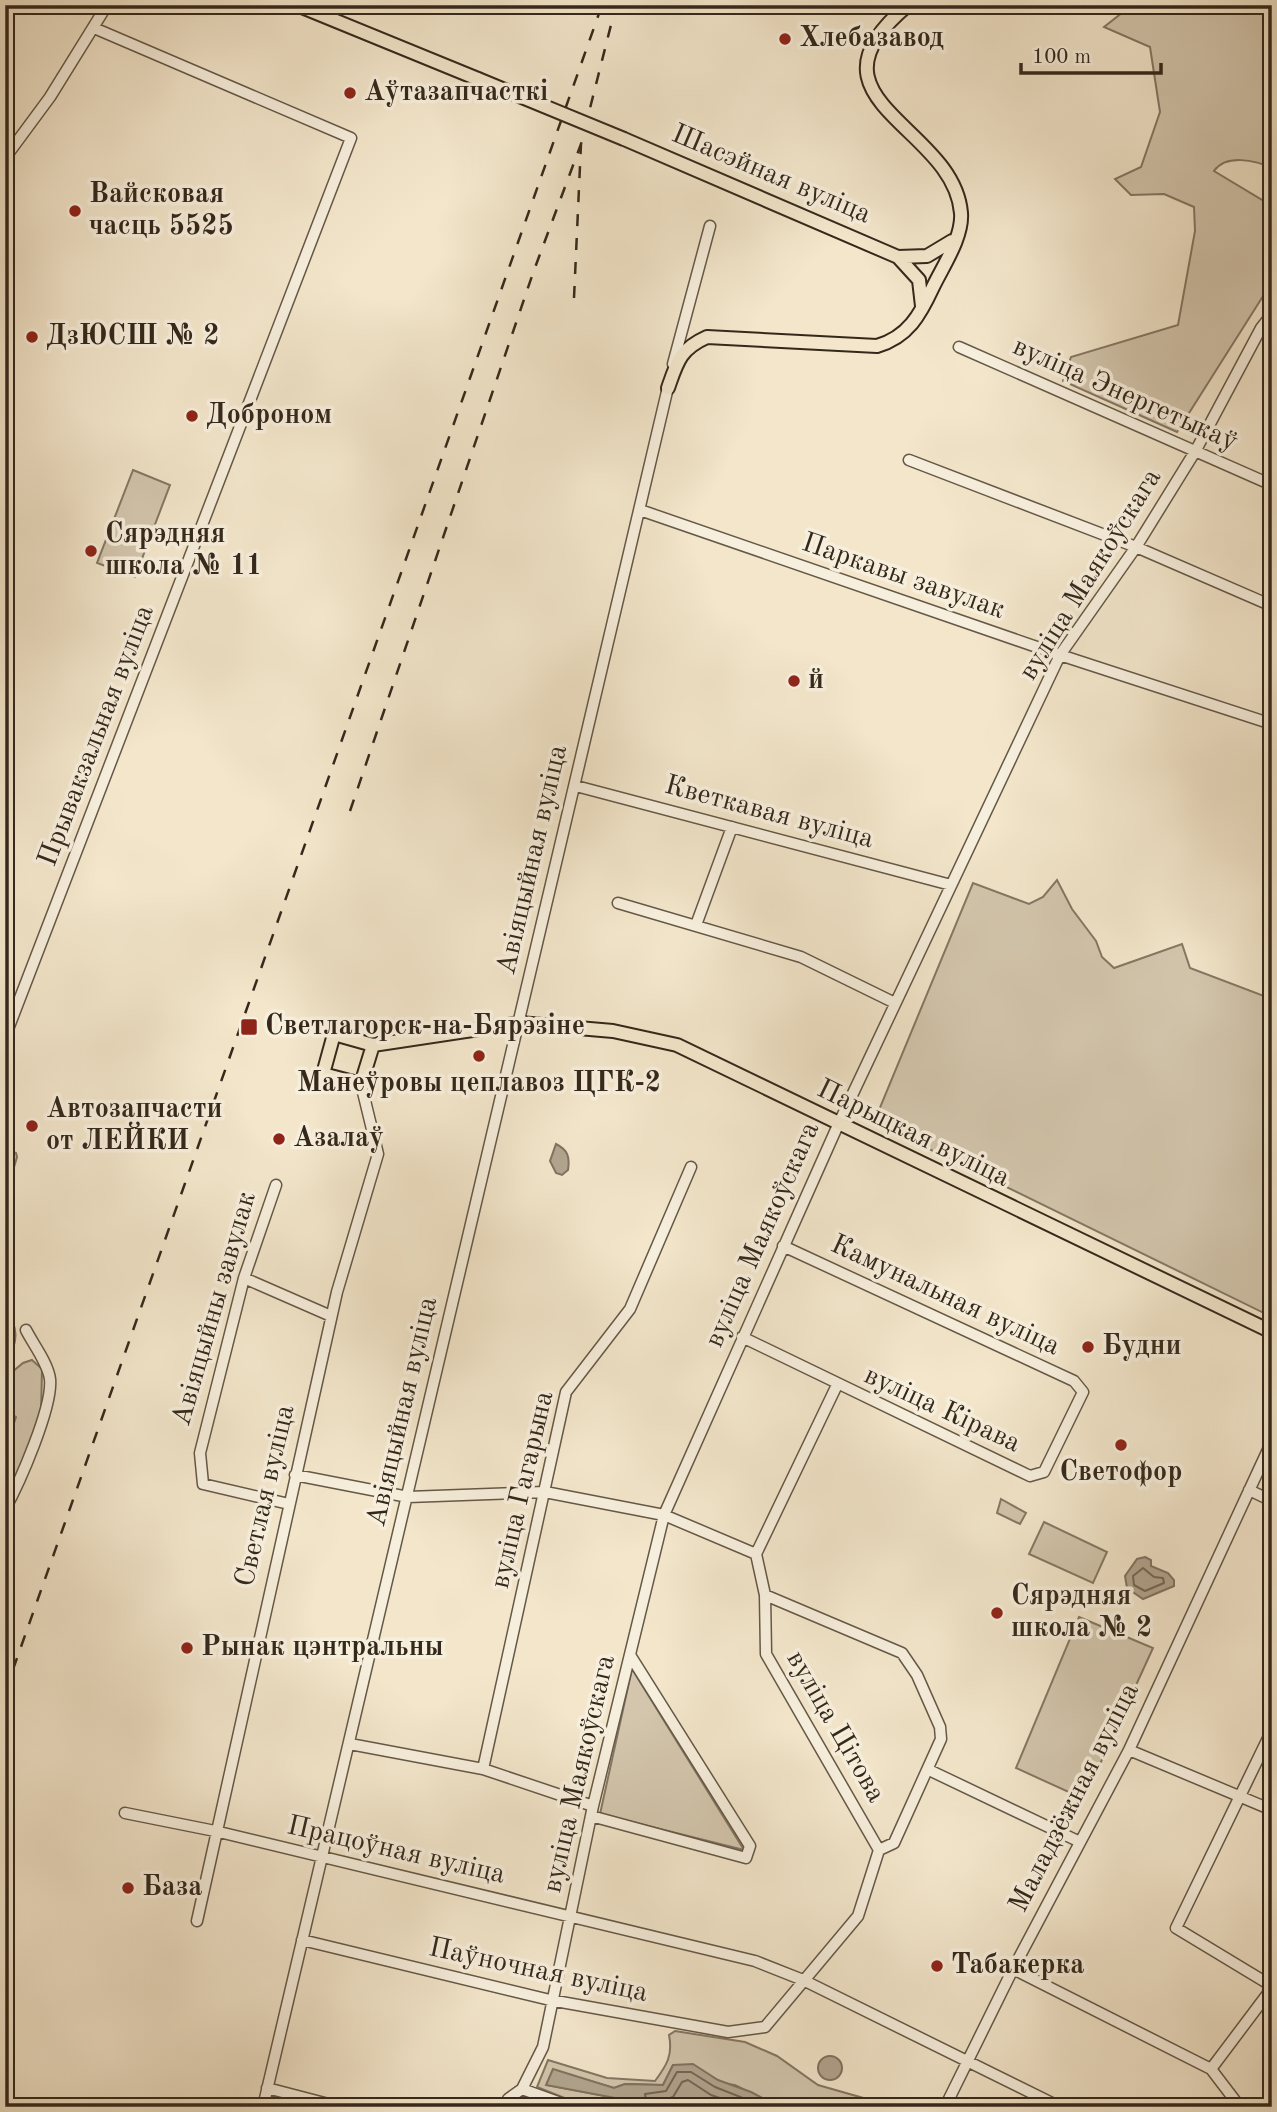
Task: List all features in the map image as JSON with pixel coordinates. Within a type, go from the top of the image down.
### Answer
[{"type":"main road","name":"Шасэйная вуліца","points":[[297,5],[624,139],[898,257]]},
{"type":"main road","name":"Авіяцыйная вуліца","points":[[668,388],[677,362],[690,345],[707,337],[877,346],[903,335],[922,310],[955,239],[961,216],[958,194],[931,155],[874,93],[868,81],[867,61],[874,38],[908,5]]},
{"type":"main road","points":[[898,257],[927,256],[955,239]]},
{"type":"main road","points":[[898,257],[919,280],[922,310]]},
{"type":"main road","points":[[361,1084],[323,1074],[334,1034],[373,1045],[520,1023]]},
{"type":"main road","name":"Парыцкая вуліца","points":[[520,1023],[613,1031],[677,1045],[838,1125],[1272,1332]]},
{"type":"main road","name":"Светлая вуліца","points":[[361,1084],[373,1045]]},
{"type":"street","points":[[5,158],[50,97],[107,5]]},
{"type":"street","name":"Прывакзальная вуліца","points":[[5,1037],[351,138],[94,28]]},
{"type":"street","points":[[668,388],[710,226]]},
{"type":"street","name":"вуліца Маякоўскага","points":[[506,2107],[508,2099],[522,2089],[542,2048],[592,1811],[664,1516],[838,1125],[1060,655],[1136,547],[1196,450],[1261,328],[1272,314]]},
{"type":"street","points":[[1261,328],[1272,333]]},
{"type":"street","name":"вуліца Энергетыкаў","points":[[960,347],[1272,485]]},
{"type":"street","name":"Авіяцыйная вуліца","points":[[263,2107],[668,388]]},
{"type":"street","points":[[909,460],[1136,547],[1272,606]]},
{"type":"street","name":"Паркавы завулак","points":[[640,510],[1060,655],[1272,724]]},
{"type":"street","name":"Кветкавая вуліца","points":[[576,786],[951,885]]},
{"type":"street","points":[[696,925],[732,827]]},
{"type":"street","points":[[618,903],[801,957],[895,1003]]},
{"type":"street","name":"Светлая вуліца","points":[[197,1921],[331,1316],[377,1154],[361,1084]]},
{"type":"street","name":"вуліца Гагарына","points":[[483,1769],[566,1392],[630,1309],[691,1167]]},
{"type":"street","name":"Авіяцыйны завулак","points":[[276,1185],[244,1278],[200,1453],[203,1484],[289,1504]]},
{"type":"street","name":"Камунальная вуліца","points":[[783,1246],[1074,1381],[1083,1392]]},
{"type":"street","points":[[244,1278],[331,1316]]},
{"type":"street","points":[[5,1509],[16,1491],[42,1421],[50,1380],[26,1330]]},
{"type":"street","name":"вуліца Кірава","points":[[742,1337],[1030,1476],[1044,1472],[1083,1392]]},
{"type":"street","points":[[295,1475],[408,1497],[545,1492],[664,1516],[756,1554],[837,1385]]},
{"type":"street","name":"Маладзёжная вуліца","points":[[945,2107],[950,2102],[966,2061],[1013,1969],[1129,1749],[1272,1441]]},
{"type":"street","points":[[1249,1490],[1272,1501]]},
{"type":"street","name":"вуліца Цітова","points":[[756,1554],[765,1595],[766,1654],[879,1850]]},
{"type":"street","points":[[765,1595],[902,1653],[917,1675],[940,1727],[941,1739],[929,1770],[894,1843],[879,1850],[858,1916],[803,1980]]},
{"type":"street","points":[[350,1744],[483,1769],[592,1811],[746,1858],[750,1846],[630,1655]]},
{"type":"street","points":[[1211,2069],[1272,1987],[1176,1928],[1272,1730]]},
{"type":"street","points":[[1129,1749],[1272,1810]]},
{"type":"street","points":[[929,1770],[1080,1842]]},
{"type":"street","name":"Працоўная вуліца","points":[[125,1813],[215,1831],[755,1961],[803,1980],[1060,2107]]},
{"type":"street","name":"Паўночная вуліца","points":[[302,1940],[550,2000],[727,2032],[765,2027],[803,1980]]},
{"type":"street","points":[[1013,1969],[1211,2069],[1240,2107]]},
{"type":"street","points":[[267,2088],[340,2107]]},
{"type":"street","points":[[522,2089],[572,2107]]},
{"type":"shaded area","points":[[1132,5],[1272,5],[1272,168],[1249,161],[1233,160],[1214,171],[1272,206],[1272,282],[1177,432],[1063,381],[1071,357],[1178,325],[1195,231],[1194,207],[1164,194],[1131,195],[1115,179],[1141,167],[1160,112],[1150,47],[1104,27]]},
{"type":"shaded area","points":[[133,470],[170,485],[135,577],[97,563]]},
{"type":"shaded area","points":[[1057,880],[1072,909],[1096,941],[1102,957],[1114,968],[1182,944],[1190,968],[1272,999],[1272,1317],[874,1122],[973,883],[1029,904],[1043,897]]},
{"type":"shaded area","points":[[5,1149],[16,1153],[17,1157],[5,1198]]},
{"type":"shaded area","points":[[5,1305],[16,1334],[5,1364]]},
{"type":"shaded area","points":[[32,1360],[42,1369],[41,1415],[5,1505],[5,1449],[16,1417],[5,1409],[5,1378],[23,1363]]},
{"type":"shaded area","points":[[1001,1499],[1026,1513],[1020,1524],[997,1513]]},
{"type":"shaded area","points":[[1044,1522],[1107,1552],[1093,1583],[1029,1554]]},
{"type":"shaded area","points":[[1079,1617],[1153,1648],[1084,1799],[1016,1768]]},
{"type":"shaded area","points":[[632,1669],[744,1850],[600,1814]]},
{"type":"shaded area","points":[[675,2031],[745,2042],[777,2056],[818,2085],[895,2107],[779,2107],[735,2085],[721,2082],[691,2068],[673,2065],[663,2085],[625,2084],[614,2088],[553,2070],[547,2085],[663,2107],[587,2107],[537,2087],[548,2060],[607,2078],[655,2081],[668,2060],[669,2035]]},
{"type":"water","points":[[556,1144],[566,1151],[568,1158],[568,1170],[562,1175],[556,1173],[550,1161]]},
{"type":"water","points":[[1145,1557],[1151,1560],[1151,1566],[1168,1573],[1174,1580],[1174,1586],[1143,1599],[1127,1588],[1125,1576],[1137,1559]]},
{"type":"water","points":[[830,2056],[838,2060],[842,2068],[838,2076],[830,2080],[822,2076],[818,2068],[822,2060]]},
{"type":"water","points":[[693,2064],[718,2080],[751,2092],[779,2107],[663,2107],[546,2085],[553,2069],[614,2088],[625,2084],[663,2085],[673,2065]]},
{"type":"railway","points":[[5,1692],[602,5]]},
{"type":"railway","points":[[574,298],[581,144],[616,5]]},
{"type":"railway","points":[[350,811],[533,273],[581,144]]},
{"type":"place","name":"Хлебазавод","points":[[785,39]]},
{"type":"place","name":"Аўтазапчасткі","points":[[350,93]]},
{"type":"place","name":"Вайсковая часць 5525","points":[[75,211]]},
{"type":"place","name":"ДзЮСШ № 2","points":[[32,337]]},
{"type":"place","name":"Доброном","points":[[192,416]]},
{"type":"place","name":"Сярэдняя школа № 11","points":[[91,551]]},
{"type":"place","name":"й","points":[[794,681]]},
{"type":"place","name":"Светлагорск-на-Бярэзіне","points":[[249,1027]]},
{"type":"place","name":"Манеўровы цеплавоз ЦГК-2","points":[[479,1056]]},
{"type":"place","name":"Автозапчасти от ЛЕЙКИ","points":[[32,1126]]},
{"type":"place","name":"Азалаў","points":[[279,1139]]},
{"type":"place","name":"Будни","points":[[1088,1347]]},
{"type":"place","name":"Светофор","points":[[1121,1445]]},
{"type":"place","name":"Сярэдняя школа № 2","points":[[997,1613]]},
{"type":"place","name":"Рынак цэнтральны","points":[[187,1648]]},
{"type":"place","name":"База","points":[[128,1888]]},
{"type":"place","name":"Табакерка","points":[[937,1966]]}]
